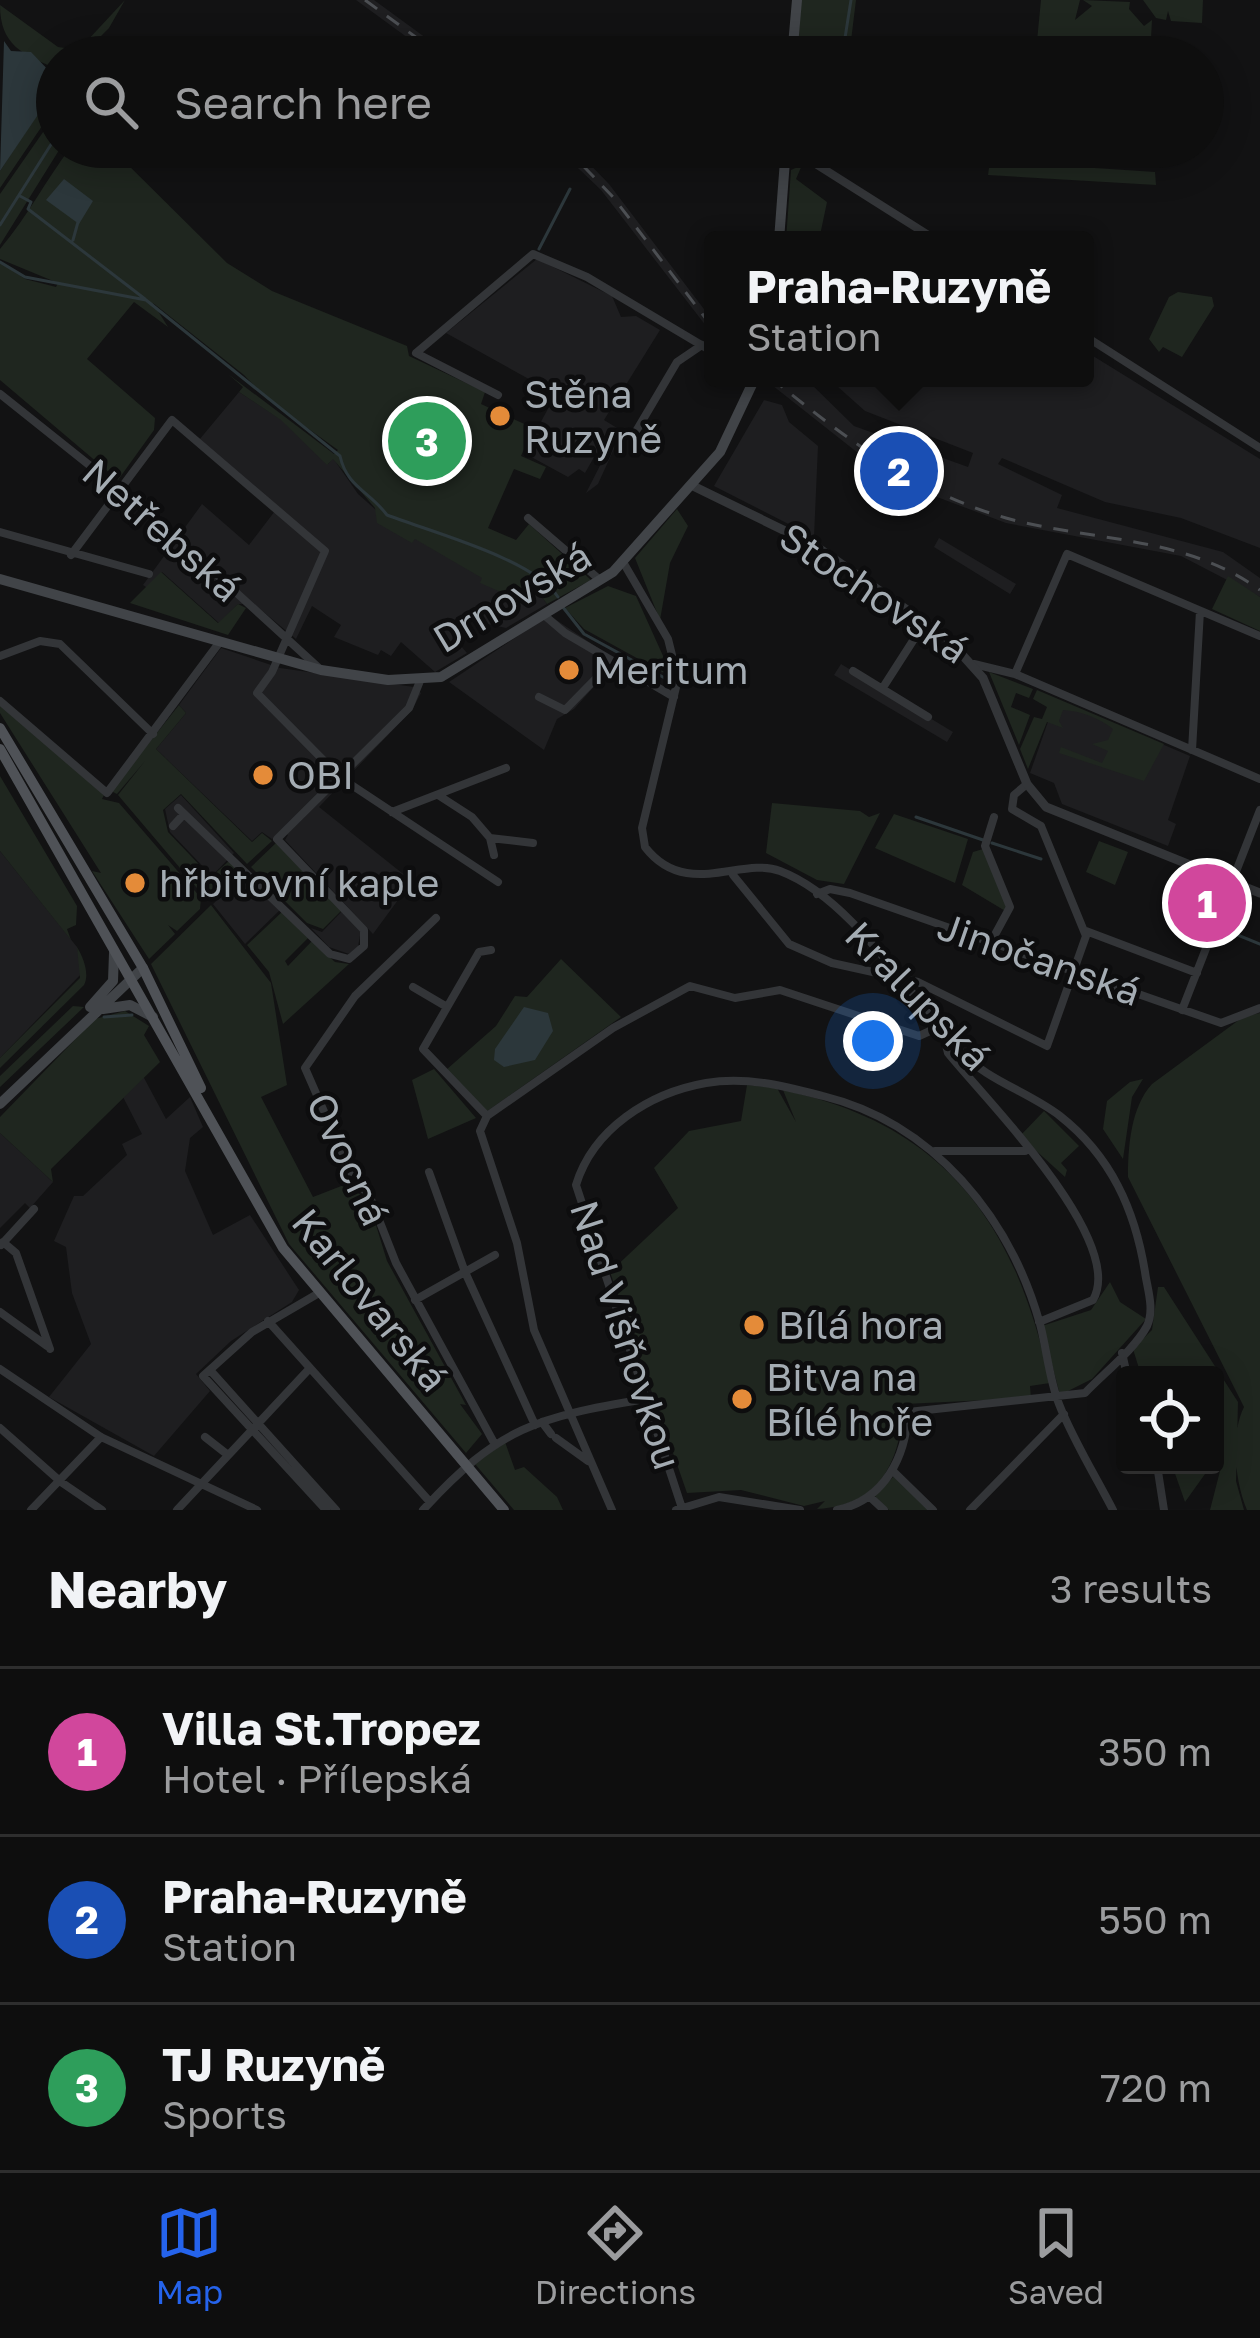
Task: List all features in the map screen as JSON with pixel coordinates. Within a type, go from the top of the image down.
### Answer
[{"type":"main road","points":[[794,36],[797,0]]},
{"type":"main road","points":[[780,231],[784,168]]},
{"type":"main road","name":"Drnovská","points":[[0,579],[321,670],[419,681],[441,677],[602,581],[623,562],[724,447],[750,387]]},
{"type":"main road","name":"Karlovarská","points":[[0,728],[270,1227],[319,1293],[504,1510]]},
{"type":"main road","name":"Karlovarská","points":[[0,748],[190,1060],[210,1114]]},
{"type":"main road","points":[[0,1104],[92,1009],[115,974],[105,926]]},
{"type":"main road","points":[[0,1094],[137,974]]},
{"type":"main road","points":[[92,1009],[130,1005],[160,1024]]},
{"type":"street","points":[[824,168],[922,231]]},
{"type":"street","points":[[497,394],[416,353],[533,254],[587,277],[702,345],[677,362],[635,433]]},
{"type":"street","points":[[1094,341],[1260,448]]},
{"type":"street","name":"Netřebská","points":[[0,394],[119,490],[321,670]]},
{"type":"street","points":[[644,394],[654,400]]},
{"type":"street","points":[[71,554],[172,419],[325,551],[278,659],[257,693],[341,778],[498,882]]},
{"type":"street","name":"Stochovská","points":[[691,485],[814,545],[926,622],[974,664],[1015,674],[1260,778]]},
{"type":"street","points":[[528,518],[602,581]]},
{"type":"street","points":[[0,532],[149,574]]},
{"type":"street","points":[[1015,674],[1066,554],[1260,636]]},
{"type":"street","points":[[548,611],[612,662],[674,697],[678,680],[668,639],[623,562]]},
{"type":"street","points":[[1192,750],[1200,611]]},
{"type":"street","points":[[882,689],[926,622]]},
{"type":"street","points":[[0,656],[40,641],[60,644],[153,734]]},
{"type":"street","points":[[0,701],[107,793],[219,643]]},
{"type":"street","points":[[539,697],[565,710],[612,662]]},
{"type":"street","points":[[974,664],[1027,784],[1054,812],[1260,893]]},
{"type":"street","points":[[853,671],[928,717]]},
{"type":"street","points":[[173,826],[181,812],[330,954],[350,959],[359,954],[366,938],[361,925],[277,839],[409,708],[419,681]]},
{"type":"street","name":"Kralupská","points":[[674,697],[643,828],[645,847],[654,858],[693,873],[733,875],[758,866],[782,871],[817,894],[905,981],[971,1061],[1062,1118],[1116,1180],[1132,1208],[1150,1304],[1146,1327],[1085,1393],[1057,1399]]},
{"type":"street","points":[[390,812],[506,767]]},
{"type":"street","points":[[733,875],[789,944],[832,963],[918,982],[1047,1046],[1084,930],[1041,826],[1012,809],[1014,796],[1027,784]]},
{"type":"street","points":[[436,794],[472,817],[490,838],[494,854]]},
{"type":"street","points":[[1182,1010],[1260,810]]},
{"type":"street","points":[[1041,826],[1054,812]]},
{"type":"street","points":[[991,942],[1010,908],[986,841],[994,817]]},
{"type":"street","points":[[490,838],[533,843]]},
{"type":"street","name":"Jinočanská","points":[[817,894],[830,890],[850,893],[1221,1023],[1260,1008]]},
{"type":"street","name":"Ovocná","points":[[436,919],[355,996],[305,1068],[416,1300],[493,1442]]},
{"type":"street","points":[[1084,930],[1197,973]]},
{"type":"street","points":[[487,1116],[423,1049],[479,952],[491,950]]},
{"type":"street","points":[[612,1510],[534,1330],[518,1243],[480,1131],[487,1116],[613,1028],[690,986],[735,998],[781,990],[919,1036],[941,1026],[948,1053],[1076,1207],[1102,1278],[1083,1308],[1039,1322]]},
{"type":"street","points":[[413,987],[447,1007]]},
{"type":"street","name":"Nad Višňovkou","points":[[678,1507],[580,1208],[576,1185],[581,1166],[614,1126],[660,1096],[720,1080],[769,1083],[868,1110],[935,1151]]},
{"type":"street","points":[[935,1151],[1027,1151]]},
{"type":"street","points":[[935,1151],[1001,1233],[1039,1322],[1057,1399],[1113,1510]]},
{"type":"street","points":[[429,1172],[465,1272],[538,1424],[590,1461]]},
{"type":"street","points":[[0,1312],[50,1348],[16,1253],[2,1244],[34,1209]]},
{"type":"street","points":[[416,1300],[495,1255]]},
{"type":"street","points":[[319,1293],[268,1322],[207,1373],[326,1510]]},
{"type":"street","points":[[268,1322],[427,1506],[493,1442],[569,1412],[645,1400]]},
{"type":"street","points":[[1122,1353],[1124,1366]]},
{"type":"street","points":[[177,1510],[310,1368]]},
{"type":"street","points":[[0,1370],[101,1437],[257,1510]]},
{"type":"street","points":[[1105,1371],[1116,1373]]},
{"type":"street","points":[[837,1510],[869,1496],[894,1472],[906,1446],[908,1412],[1057,1399]]},
{"type":"street","points":[[970,1510],[1064,1414]]},
{"type":"street","points":[[254,1427],[336,1510]]},
{"type":"street","points":[[0,1428],[61,1482],[102,1510]]},
{"type":"street","points":[[32,1510],[101,1437]]},
{"type":"street","points":[[205,1437],[228,1455]]},
{"type":"street","points":[[894,1472],[933,1510]]},
{"type":"street","points":[[1158,1474],[1164,1510]]},
{"type":"street","points":[[869,1496],[884,1510]]},
{"type":"street","points":[[678,1507],[719,1497],[800,1510]]},
{"type":"shaded area","points":[[125,0],[109,28],[101,36],[92,36]]},
{"type":"shaded area","points":[[356,0],[374,0],[423,36],[405,36]]},
{"type":"shaded area","points":[[801,0],[856,0],[852,36],[798,36]]},
{"type":"shaded area","points":[[1041,0],[1080,0],[1075,20],[1092,6],[1083,0],[1130,2],[1129,9],[1144,26],[1152,20],[1151,36],[1037,36]]},
{"type":"shaded area","points":[[1143,0],[1203,0],[1202,23],[1171,21],[1168,11],[1166,20],[1156,18]]},
{"type":"shaded area","points":[[0,5],[43,36],[36,36],[36,59],[9,39]]},
{"type":"shaded area","points":[[4,41],[11,51],[31,52],[36,57],[36,118],[0,171]]},
{"type":"shaded area","points":[[36,116],[36,135],[0,188],[0,171]]},
{"type":"shaded area","points":[[36,142],[36,168],[48,168],[0,245],[0,194]]},
{"type":"shaded area","points":[[57,168],[131,168],[227,263],[272,291],[407,346],[409,356],[485,392],[481,404],[533,428],[521,456],[546,467],[540,479],[514,469],[488,528],[516,540],[529,524],[591,580],[547,604],[535,588],[526,603],[480,583],[482,578],[377,523],[375,508],[333,459],[327,465],[281,420],[239,392],[243,387],[228,374],[334,454],[338,450],[267,399],[153,303],[168,327],[134,302],[87,359],[155,418],[154,430],[118,480],[0,380],[0,262],[25,279],[56,287],[58,283],[0,259],[0,249]]},
{"type":"shaded area","points":[[578,168],[593,168],[609,184],[704,309],[704,323],[601,190]]},
{"type":"shaded area","points":[[801,168],[796,179],[827,202],[821,231],[787,231],[791,170]]},
{"type":"shaded area","points":[[989,168],[1095,168],[1155,172],[1156,185],[988,175]]},
{"type":"shaded area","points":[[64,179],[93,201],[79,224],[46,200]]},
{"type":"shaded area","points":[[537,259],[612,296],[621,317],[636,316],[660,330],[604,420],[622,431],[598,484],[586,493],[612,442],[605,438],[585,473],[579,469],[568,477],[524,453],[556,394],[446,333]]},
{"type":"shaded area","points":[[1178,292],[1212,297],[1214,306],[1182,357],[1163,347],[1159,352],[1149,339],[1169,297]]},
{"type":"shaded area","points":[[1094,357],[1260,459],[1260,548],[1181,518],[1105,502],[1002,458],[998,464],[1062,495],[1057,508],[1223,552],[1260,578],[1260,597],[1181,556],[1006,523],[929,494],[858,453],[774,387],[814,387],[854,426],[968,467],[973,453],[865,411],[838,387],[1094,387]]},
{"type":"shaded area","points":[[239,392],[282,420],[328,464],[333,458],[358,494],[412,542],[415,538],[526,602],[535,587],[547,604],[506,628],[456,617],[463,628],[453,637],[467,653],[435,672],[401,642],[391,656],[334,637],[341,625],[312,606],[296,639],[254,604],[238,604],[219,623],[162,572],[149,589],[143,585],[202,504],[249,545],[278,507],[199,440]]},
{"type":"shaded area","points":[[764,400],[782,405],[789,422],[818,446],[814,537],[714,486]]},
{"type":"shaded area","points":[[677,509],[688,526],[670,563],[660,620],[635,558]]},
{"type":"shaded area","points":[[939,538],[1016,584],[1010,594],[934,547]]},
{"type":"shaded area","points":[[161,572],[218,623],[238,604],[246,608],[228,635],[130,603]]},
{"type":"shaded area","points":[[1228,576],[1260,597],[1260,631],[1212,609]]},
{"type":"shaded area","points":[[608,586],[636,596],[673,678],[584,629],[565,608]]},
{"type":"shaded area","points":[[549,615],[617,661],[574,709],[557,719],[544,750],[449,682]]},
{"type":"shaded area","points":[[221,648],[280,668],[414,687],[421,693],[412,710],[319,807],[412,881],[373,934],[285,840],[288,835],[281,830],[272,839],[262,832],[252,841],[156,749],[186,713],[179,705]]},
{"type":"shaded area","points":[[841,664],[953,732],[947,742],[834,675]]},
{"type":"shaded area","points":[[989,672],[1033,689],[1029,698],[1016,693],[1011,707],[1030,715],[1019,745]]},
{"type":"shaded area","points":[[1037,690],[1164,744],[1144,781],[1059,753],[1061,747],[1102,763],[1108,751],[1092,744],[1108,740],[1113,729],[1090,716],[1063,710],[1059,721],[1063,728],[1047,722],[1028,769],[1020,749],[1034,717],[1042,719],[1047,707],[1033,699]]},
{"type":"shaded area","points":[[1056,699],[1190,756],[1168,820],[1176,824],[1168,846],[1062,804],[1054,783],[1030,773]]},
{"type":"shaded area","points":[[0,703],[104,795],[102,799],[119,803],[201,898],[200,909],[177,931],[168,925],[175,934],[149,959],[0,713]]},
{"type":"shaded area","points":[[179,705],[186,713],[156,749],[252,842],[262,833],[272,841],[247,864],[181,794],[163,810],[168,832],[211,877],[229,861],[241,870],[208,901],[118,795],[145,761],[117,794],[111,791]]},
{"type":"shaded area","points":[[0,776],[77,906],[76,925],[67,929],[71,940],[0,851]]},
{"type":"shaded area","points":[[181,795],[234,853],[212,876],[170,832],[165,809]]},
{"type":"shaded area","points":[[772,803],[860,811],[869,817],[880,813],[844,884],[817,880],[766,853]]},
{"type":"shaded area","points":[[894,814],[968,839],[955,883],[875,848]]},
{"type":"shaded area","points":[[1099,841],[1128,852],[1115,885],[1086,872]]},
{"type":"shaded area","points":[[276,843],[343,909],[323,929],[307,923],[251,867]]},
{"type":"shaded area","points":[[983,849],[1008,903],[1007,912],[962,885],[973,852]]},
{"type":"shaded area","points":[[0,851],[77,947],[82,973],[0,1058]]},
{"type":"shaded area","points":[[245,873],[281,909],[245,944],[213,904]]},
{"type":"shaded area","points":[[211,905],[271,983],[287,1085],[261,1097],[313,1197],[344,1185],[368,1199],[387,1261],[466,1405],[460,1404],[482,1434],[466,1453],[289,1244],[151,964]]},
{"type":"shaded area","points":[[343,910],[361,930],[358,947],[349,954],[329,947],[311,928],[322,932]]},
{"type":"shaded area","points":[[283,911],[309,937],[285,961],[288,966],[312,941],[335,962],[349,964],[283,1024],[269,972],[247,945]]},
{"type":"shaded area","points":[[77,947],[86,971],[84,985],[0,1068],[0,1058],[80,978]]},
{"type":"shaded area","points":[[561,959],[621,1017],[486,1112],[446,1070],[496,1026],[515,996],[527,997]]},
{"type":"shaded area","points":[[73,1006],[84,1007],[0,1087],[0,1076]]},
{"type":"shaded area","points":[[524,1007],[548,1013],[553,1031],[535,1060],[504,1067],[494,1060],[495,1049]]},
{"type":"shaded area","points":[[125,1011],[149,1026],[144,1035],[160,1062],[51,1169],[53,1182],[0,1133],[0,1117],[95,1019]]},
{"type":"shaded area","points":[[1260,1013],[1260,1510],[1247,1510],[1240,1486],[1237,1431],[1244,1407],[1128,1177],[1135,1115],[1145,1093],[1243,1017]]},
{"type":"shaded area","points":[[434,1069],[476,1118],[428,1139],[412,1080]]},
{"type":"shaded area","points":[[143,1076],[166,1119],[190,1097],[203,1127],[190,1138],[185,1171],[213,1235],[250,1215],[299,1290],[292,1302],[231,1341],[196,1374],[210,1391],[154,1456],[49,1397],[91,1344],[72,1293],[66,1247],[54,1241],[74,1196],[83,1196],[127,1155],[122,1144],[142,1134],[122,1095]]},
{"type":"shaded area","points":[[1143,1079],[1132,1097],[1123,1159],[1103,1129],[1107,1101],[1130,1082]]},
{"type":"shaded area","points":[[747,1085],[777,1088],[796,1122],[783,1090],[840,1106],[889,1128],[931,1157],[966,1191],[1017,1276],[1050,1383],[1030,1386],[1031,1398],[905,1404],[887,1471],[862,1497],[842,1505],[817,1509],[825,1501],[804,1506],[741,1490],[687,1493],[610,1272],[678,1208],[654,1168],[689,1131],[741,1121]]},
{"type":"shaded area","points":[[1044,1111],[1079,1146],[1061,1163],[1067,1170],[1065,1177],[1020,1136]]},
{"type":"shaded area","points":[[0,1133],[53,1182],[30,1208],[25,1203],[0,1228]]},
{"type":"shaded area","points":[[1110,1282],[1120,1302],[1146,1319],[1092,1379],[1060,1395],[1042,1326],[1091,1310]]},
{"type":"shaded area","points":[[1158,1287],[1164,1287],[1215,1366],[1138,1366],[1133,1349],[1152,1330]]},
{"type":"shaded area","points":[[1224,1380],[1238,1402],[1236,1481],[1244,1510],[1210,1510],[1219,1474],[1224,1474]]},
{"type":"shaded area","points":[[505,1442],[515,1470],[524,1467],[557,1497],[563,1510],[514,1510],[475,1464]]},
{"type":"shaded area","points":[[1175,1474],[1205,1474],[1185,1502]]},
{"type":"shaded area","points":[[894,1476],[928,1510],[889,1510],[875,1496]]},
{"type":"waterway","points":[[845,36],[851,0]]},
{"type":"waterway","points":[[0,225],[36,168]]},
{"type":"waterway","points":[[539,249],[570,189]]},
{"type":"waterway","points":[[20,196],[31,202],[28,209],[145,299]]},
{"type":"waterway","points":[[73,240],[78,222]]},
{"type":"waterway","points":[[0,262],[25,277],[146,300],[340,456],[353,482],[387,515],[505,559],[546,583],[558,597]]},
{"type":"waterway","points":[[562,606],[584,634],[672,682]]},
{"type":"waterway","points":[[916,817],[983,840]]},
{"type":"waterway","points":[[992,843],[1041,859]]},
{"type":"waterway","points":[[1223,929],[1260,944]]},
{"type":"waterway","points":[[104,1017],[132,1015]]},
{"type":"railway","points":[[365,0],[414,36]]},
{"type":"railway","points":[[585,168],[704,316]]},
{"type":"railway","points":[[783,387],[911,478],[973,507],[1039,526],[1169,549],[1231,572],[1260,590]]},
{"type":"place","name":"Stěna Ruzyně","points":[[500,416]]},
{"type":"place","name":"TJ Ruzyně","points":[[427,441]]},
{"type":"place","name":"Praha-Ruzyně","points":[[899,471]]},
{"type":"place","name":"Meritum","points":[[569,670]]},
{"type":"place","name":"OBI","points":[[263,775]]},
{"type":"place","name":"hřbitovní kaple","points":[[135,883]]},
{"type":"place","name":"Villa St.Tropez","points":[[1207,903]]},
{"type":"place","name":"Bílá hora","points":[[754,1325]]},
{"type":"place","name":"Bitva na Bílé hoře","points":[[742,1399]]}]
